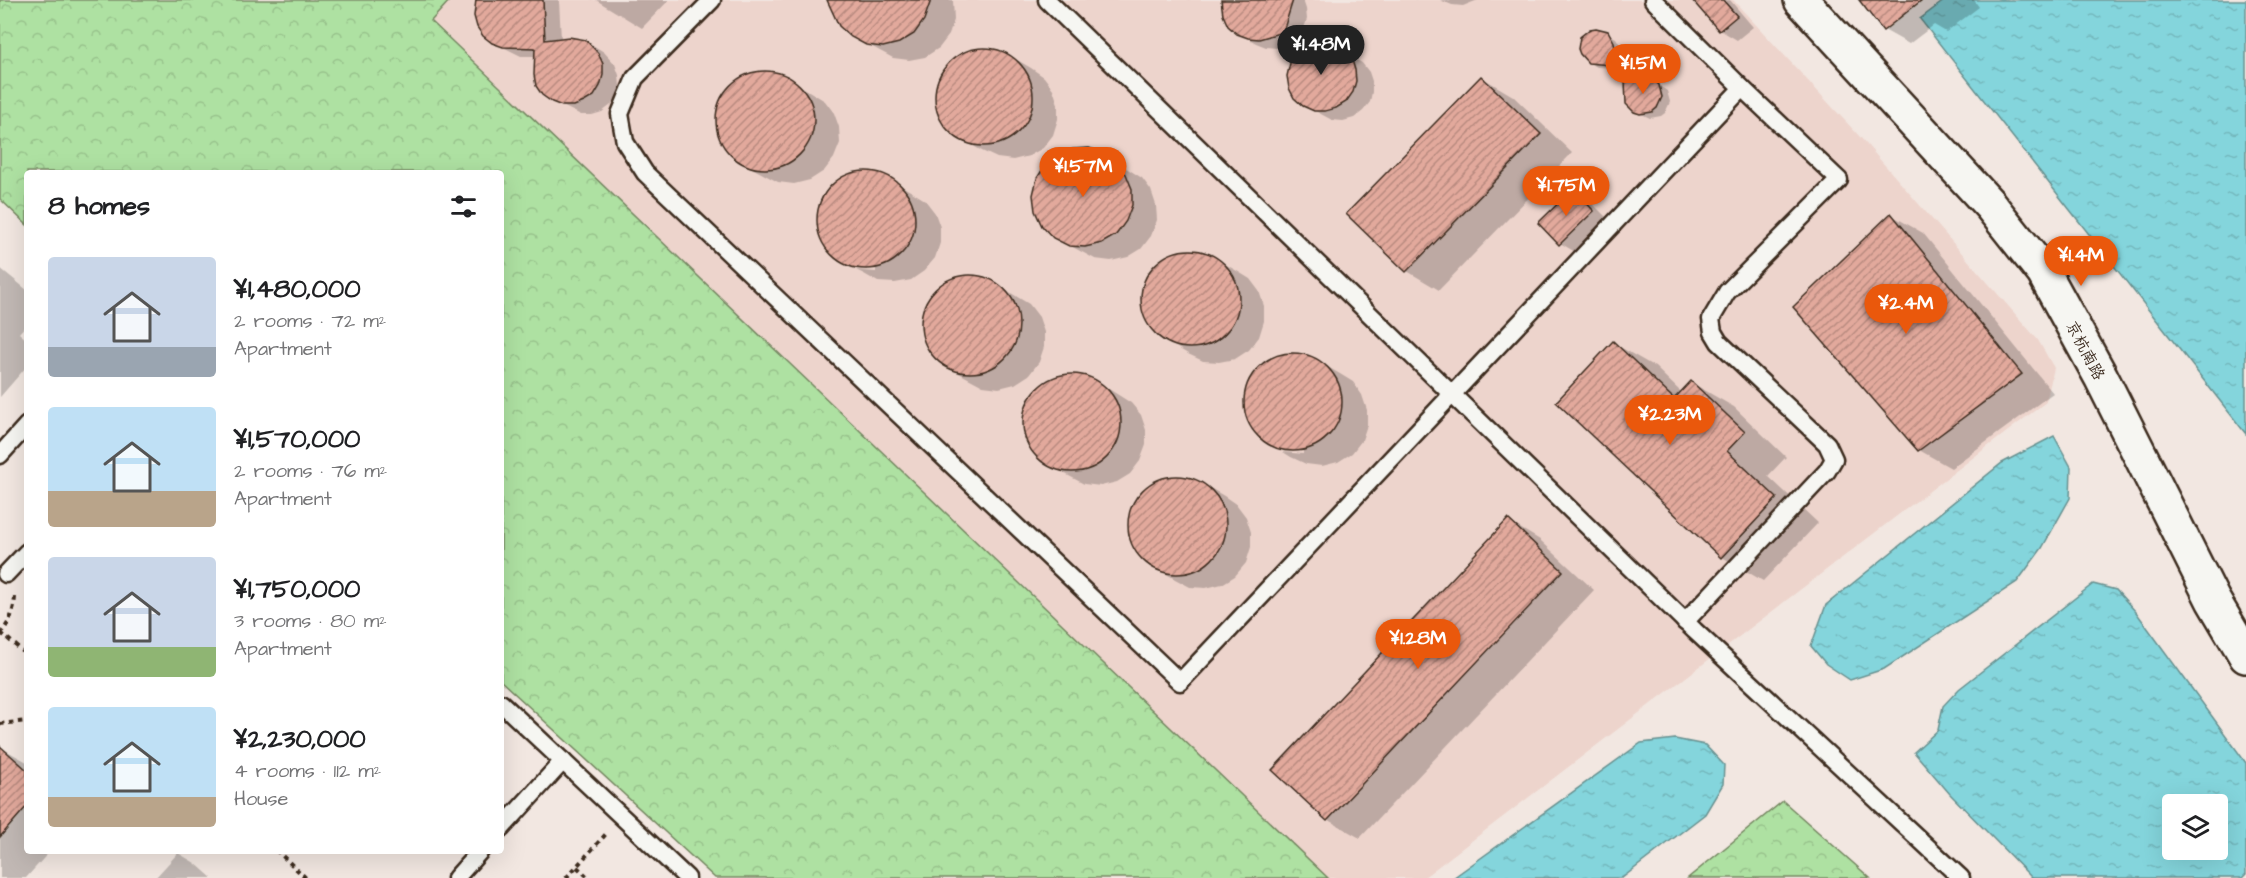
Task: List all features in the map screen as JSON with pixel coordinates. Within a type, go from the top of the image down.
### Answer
[{"type":"street","name":"京杭南路","points":[[1801,0],[1990,205],[2044,273],[2101,377],[2213,600],[2246,656]]},
{"type":"lane","points":[[712,0],[635,78],[620,114],[625,142],[645,173],[1180,682],[1742,88]]},
{"type":"lane","points":[[1047,0],[1685,622],[1961,878]]},
{"type":"lane","points":[[1653,0],[1839,180],[1727,292],[1711,320],[1713,332],[1719,342],[1827,444],[1834,459],[1827,471],[1685,622]]},
{"type":"lane","points":[[0,455],[24,428]]},
{"type":"lane","points":[[6,574],[24,555]]},
{"type":"lane","points":[[504,706],[687,878]]},
{"type":"lane","points":[[504,826],[562,761]]},
{"type":"lane","points":[[456,878],[477,854]]},
{"type":"path","points":[[6,574],[15,598],[14,610],[9,623],[1,633],[24,652]]},
{"type":"path","points":[[0,724],[24,721]]},
{"type":"path","points":[[566,878],[622,817]]},
{"type":"path","points":[[280,854],[306,878]]},
{"type":"path","points":[[576,867],[589,878]]},
{"type":"shaded area","points":[[450,0],[1733,0],[1861,138],[2038,340],[2054,368],[2046,402],[1423,878],[1328,878],[431,20]]},
{"type":"green space","points":[[0,0],[450,0],[431,21],[1328,878],[715,878],[504,684],[504,170],[24,170],[24,222],[0,199]]},
{"type":"green space","points":[[1783,801],[1870,878],[1688,878]]},
{"type":"water","points":[[1945,0],[2246,0],[2246,434],[1920,19]]},
{"type":"water","points":[[2054,436],[2071,467],[2070,498],[2042,548],[2017,582],[1884,669],[1850,680],[1826,664],[1811,646],[1826,605],[2002,463]]},
{"type":"water","points":[[2093,584],[2116,590],[2136,612],[2246,763],[2246,874],[2242,878],[2032,878],[1950,794],[1914,752],[1938,730],[1943,706],[1959,689]]},
{"type":"water","points":[[1675,739],[1705,745],[1724,765],[1723,784],[1705,814],[1622,878],[1453,878],[1641,743]]},
{"type":"building","points":[[476,0],[543,0],[545,40],[569,37],[586,40],[598,53],[603,64],[603,75],[594,96],[574,106],[562,106],[542,95],[536,86],[534,75],[535,48],[503,47],[483,36],[474,16]]},
{"type":"building","points":[[827,0],[931,0],[924,20],[914,34],[899,43],[883,47],[866,45],[851,37],[839,26]]},
{"type":"building","points":[[1221,0],[1293,0],[1283,32],[1259,39],[1237,34],[1228,26],[1223,15]]},
{"type":"building","points":[[1692,0],[1723,0],[1737,16],[1719,31]]},
{"type":"building","points":[[1859,0],[1922,0],[1883,31]]},
{"type":"building","points":[[1590,29],[1608,31],[1614,42],[1615,48],[1610,65],[1588,63],[1578,49],[1580,37]]},
{"type":"building","points":[[1325,43],[1344,51],[1352,60],[1356,81],[1353,92],[1346,102],[1336,108],[1314,111],[1303,106],[1294,98],[1287,76],[1294,46]]},
{"type":"building","points":[[984,48],[1003,52],[1019,62],[1029,78],[1033,97],[1029,116],[1019,132],[1003,142],[984,146],[965,142],[949,132],[939,116],[935,97],[939,78],[949,62],[965,52]]},
{"type":"building","points":[[765,71],[784,74],[800,85],[811,101],[814,120],[811,139],[800,155],[784,166],[765,169],[746,166],[730,155],[719,139],[716,120],[719,101],[730,85],[746,74]]},
{"type":"building","points":[[1481,76],[1541,134],[1406,272],[1346,214]]},
{"type":"building","points":[[1643,77],[1654,80],[1659,85],[1662,97],[1657,108],[1652,112],[1640,114],[1634,112],[1626,104],[1625,81]]},
{"type":"building","points":[[1089,148],[1104,153],[1117,162],[1126,174],[1132,189],[1132,205],[1126,221],[1116,235],[1102,243],[1085,247],[1069,246],[1053,238],[1042,226],[1035,211],[1033,195],[1037,178],[1050,158],[1073,149]]},
{"type":"building","points":[[866,171],[885,174],[901,185],[912,201],[915,220],[912,239],[901,255],[885,266],[866,269],[847,266],[831,255],[820,239],[817,220],[820,201],[831,185],[847,174]]},
{"type":"building","points":[[1573,189],[1594,211],[1559,245],[1538,223]]},
{"type":"building","points":[[1891,213],[2022,374],[1918,451],[1793,307]]},
{"type":"building","points":[[1190,250],[1209,254],[1225,264],[1235,280],[1239,299],[1235,318],[1225,334],[1209,344],[1190,348],[1171,344],[1155,334],[1145,318],[1141,299],[1145,280],[1155,264],[1171,254]]},
{"type":"building","points":[[970,275],[989,278],[1005,289],[1016,305],[1019,324],[1016,343],[1005,359],[989,370],[970,373],[951,370],[935,359],[924,343],[921,324],[924,305],[935,289],[951,278]]},
{"type":"building","points":[[1613,341],[1674,399],[1691,381],[1745,432],[1727,451],[1777,498],[1721,558],[1556,402]]},
{"type":"building","points":[[1293,353],[1312,356],[1328,367],[1339,383],[1342,402],[1339,421],[1328,437],[1312,448],[1293,451],[1274,448],[1258,437],[1247,421],[1244,402],[1247,383],[1258,367],[1274,356]]},
{"type":"building","points":[[1072,374],[1091,377],[1107,388],[1118,404],[1121,423],[1118,442],[1107,458],[1091,469],[1072,472],[1053,469],[1037,458],[1026,442],[1023,423],[1026,404],[1037,388],[1053,377]]},
{"type":"building","points":[[1177,476],[1196,479],[1212,490],[1223,506],[1226,525],[1223,544],[1212,560],[1196,571],[1177,574],[1158,571],[1142,560],[1131,544],[1128,525],[1131,506],[1142,490],[1158,479]]},
{"type":"building","points":[[1508,519],[1563,571],[1327,821],[1272,770]]},
{"type":"building","points":[[0,746],[24,767],[24,809],[0,837]]}]
